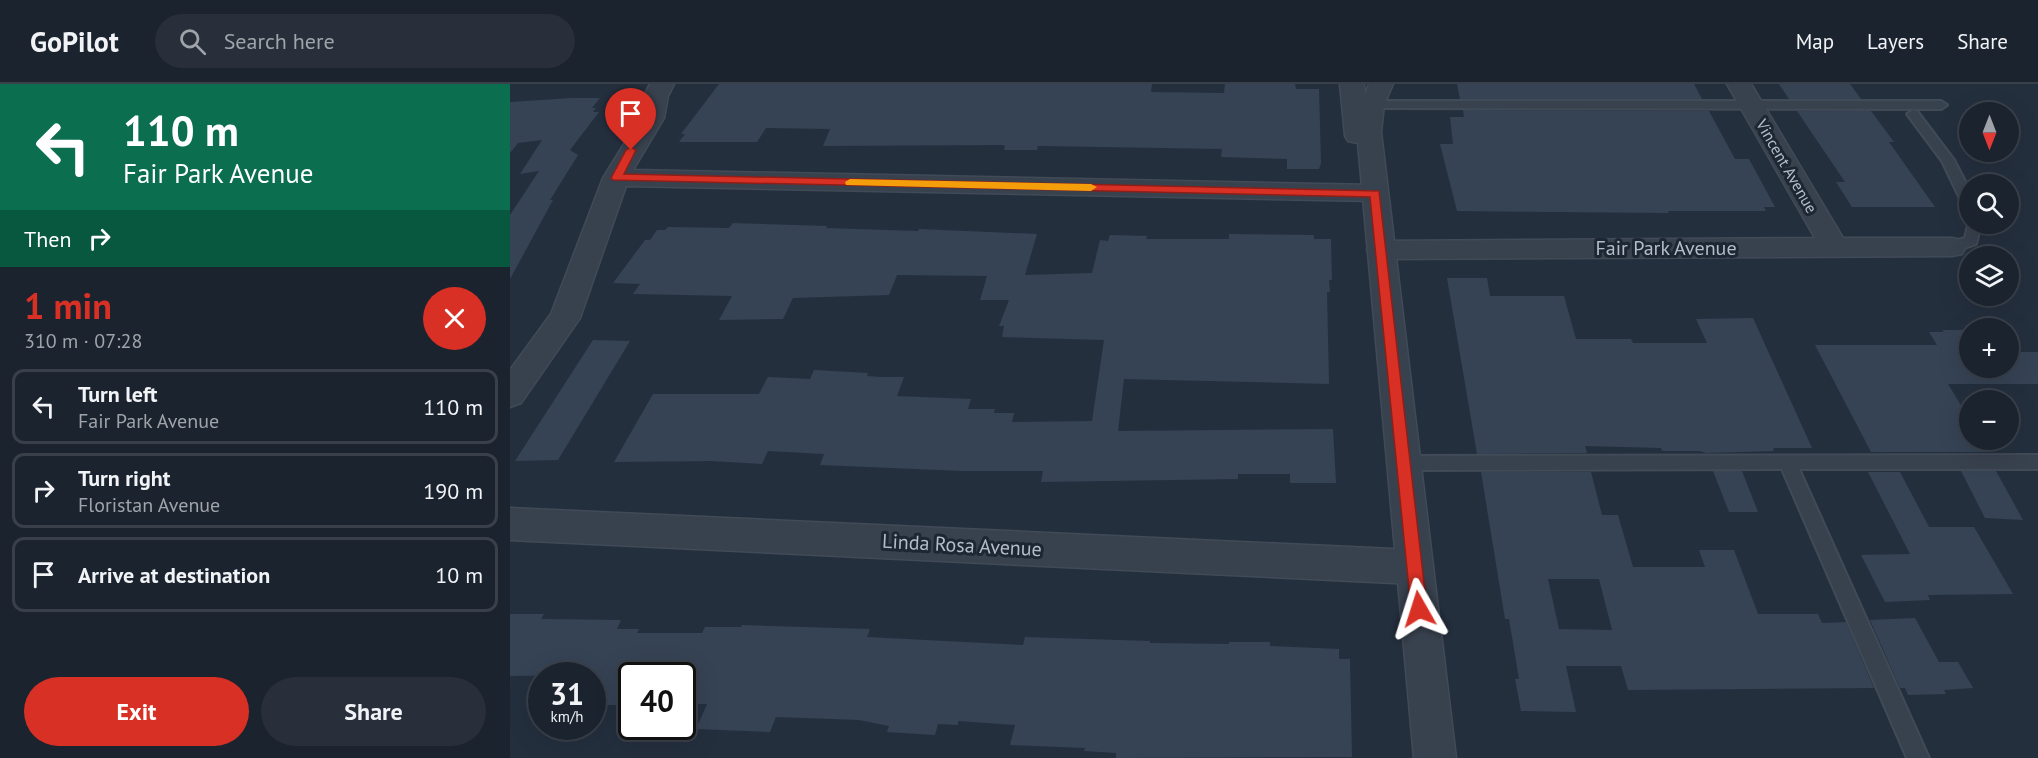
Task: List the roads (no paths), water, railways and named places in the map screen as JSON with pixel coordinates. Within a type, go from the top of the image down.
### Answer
[{"type":"street","points":[[510,394],[565,318],[616,178],[652,118],[656,96],[662,84]]},
{"type":"street","points":[[1352,84],[1356,134],[1375,193]]},
{"type":"street","name":"Vincent Avenue","points":[[1745,94],[1834,247]]},
{"type":"street","points":[[1376,95],[1369,132],[1435,758]]},
{"type":"street","points":[[616,178],[1375,193]]},
{"type":"street","name":"Fair Park Avenue","points":[[1381,250],[1952,247]]},
{"type":"street","name":"Linda Rosa Avenue","points":[[510,524],[1414,567]]},
{"type":"lane","points":[[1376,95],[1745,94],[1941,105]]},
{"type":"lane","points":[[1913,114],[1948,160],[1959,182]]},
{"type":"lane","points":[[1952,247],[1971,241],[1972,234]]},
{"type":"lane","points":[[1403,463],[2038,462]]},
{"type":"lane","points":[[1788,463],[1918,758]]}]
